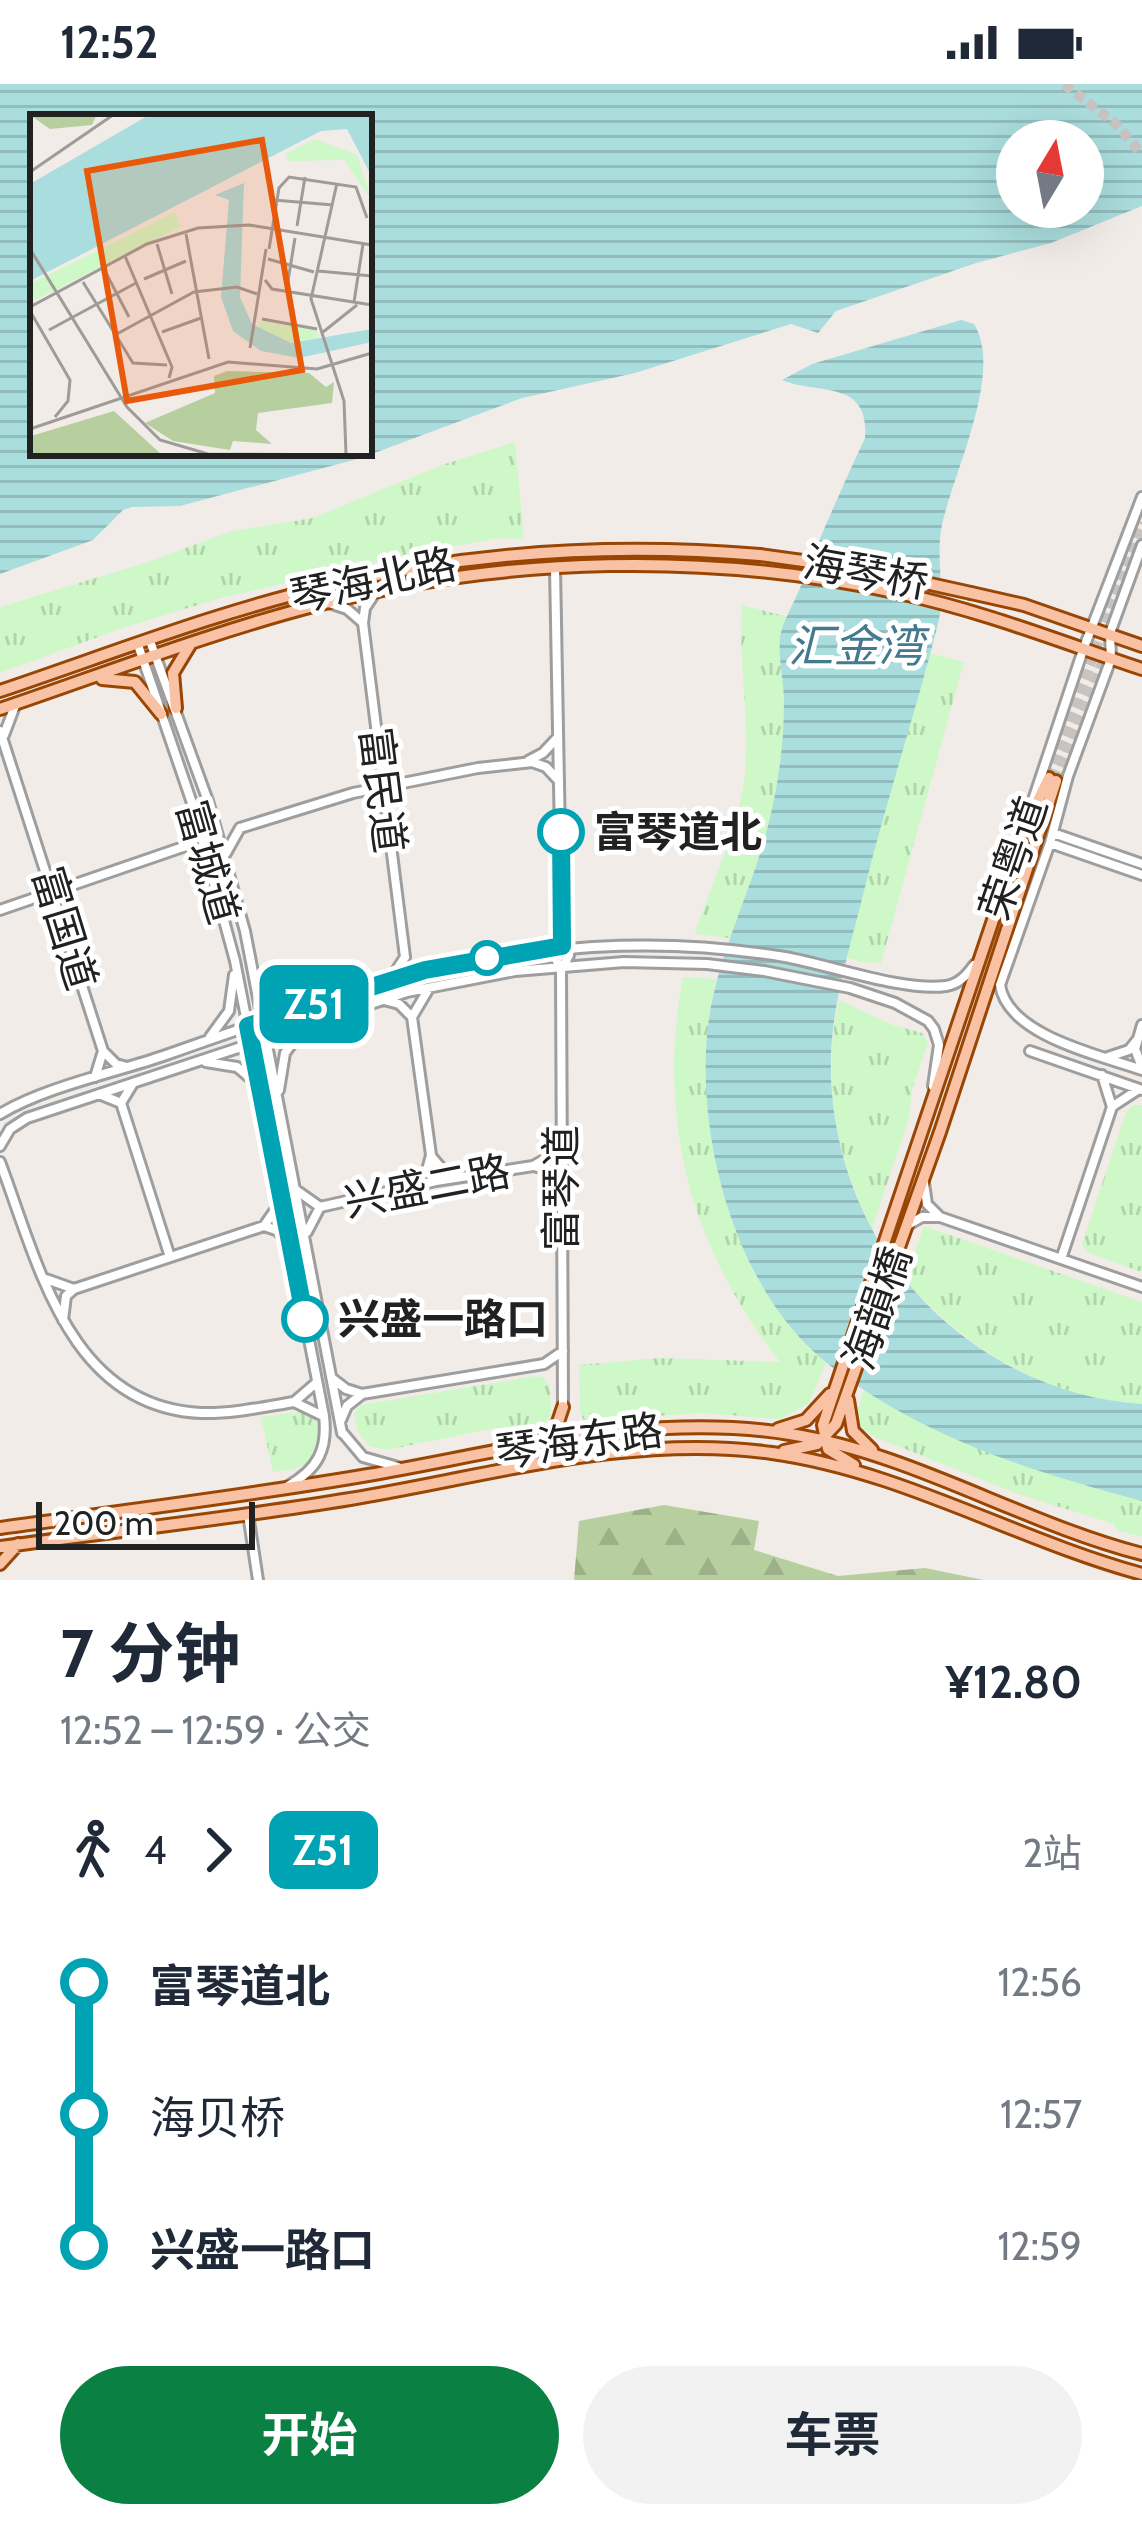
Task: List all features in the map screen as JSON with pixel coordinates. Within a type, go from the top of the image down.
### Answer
[{"type":"main road","name":"琴海北路","points":[[0,692],[296,594],[456,561],[598,550],[760,555]]},
{"type":"main road","name":"海琴桥","points":[[760,555],[866,569],[1024,605],[1142,646]]},
{"type":"main road","name":"琴海北路","points":[[0,709],[327,603],[458,577],[642,566],[758,571]]},
{"type":"main road","name":"海琴桥","points":[[758,571],[864,586],[967,609],[1142,669]]},
{"type":"main road","points":[[176,708],[173,673],[191,644]]},
{"type":"main road","points":[[86,680],[135,682],[161,714]]},
{"type":"main road","points":[[1022,834],[1053,780],[1047,838]]},
{"type":"main road","name":"荣粤道","points":[[892,1221],[1022,834]]},
{"type":"main road","name":"荣粤道","points":[[906,1226],[1047,838]]},
{"type":"main road","name":"海韻橋","points":[[824,1440],[823,1425],[835,1386],[892,1221]]},
{"type":"main road","name":"海韻橋","points":[[824,1440],[834,1429],[849,1391],[906,1226]]},
{"type":"main road","points":[[749,1450],[760,1441],[758,1430],[806,1420],[835,1386]]},
{"type":"main road","points":[[849,1391],[847,1414],[853,1431],[884,1458]]},
{"type":"main road","points":[[563,1407],[571,1423],[587,1437]]},
{"type":"main road","points":[[533,1445],[556,1428],[563,1407]]},
{"type":"main road","name":"琴海东路","points":[[0,1524],[24,1525],[673,1427],[758,1430],[824,1440],[1142,1554]]},
{"type":"main road","points":[[774,1453],[824,1440],[835,1455],[872,1476]]},
{"type":"main road","name":"琴海东路","points":[[0,1547],[352,1499],[632,1451],[749,1450],[872,1476],[1142,1574]]},
{"type":"main road","points":[[0,1564],[18,1544]]},
{"type":"street","name":"荣粤道","points":[[1022,834],[1082,650],[1142,497]]},
{"type":"street","name":"荣粤道","points":[[1095,1054],[1043,1034],[1006,1005],[1000,985],[1112,659],[1109,633],[1142,545]]},
{"type":"street","points":[[555,568],[562,946]]},
{"type":"street","points":[[363,623],[365,608],[376,592]]},
{"type":"street","points":[[327,603],[347,609],[363,623]]},
{"type":"street","name":"富民道","points":[[363,623],[404,957]]},
{"type":"street","name":"富城道","points":[[144,642],[176,708],[225,856],[254,973],[342,1428]]},
{"type":"street","name":"富城道","points":[[150,658],[161,714],[209,860],[235,962],[324,1416],[326,1438],[317,1462],[287,1486]]},
{"type":"street","points":[[2,733],[16,703]]},
{"type":"street","name":"富国道","points":[[2,733],[104,1052]]},
{"type":"street","points":[[213,817],[240,829],[382,786],[527,762],[560,734]]},
{"type":"street","points":[[527,762],[545,766],[560,782]]},
{"type":"street","points":[[0,910],[183,847],[197,821]]},
{"type":"street","points":[[225,856],[240,829]]},
{"type":"street","points":[[1047,838],[1142,864]]},
{"type":"street","points":[[1047,838],[1142,874]]},
{"type":"street","points":[[183,847],[209,860]]},
{"type":"street","points":[[0,1114],[390,980],[562,946],[709,947],[944,987],[962,980],[980,957]]},
{"type":"street","name":"富琴道","points":[[562,946],[569,960],[561,970],[563,1407]]},
{"type":"street","points":[[390,980],[404,957],[425,970]]},
{"type":"street","points":[[207,1040],[231,1005],[235,962]]},
{"type":"street","points":[[0,1146],[10,1129],[27,1118],[382,999],[528,969],[561,970],[610,962],[706,964],[850,988],[895,1003],[934,1029],[939,1045],[931,1100]]},
{"type":"street","points":[[254,973],[280,996],[321,1002]]},
{"type":"street","points":[[410,1186],[427,1171],[431,1155],[412,1017],[419,999],[434,986]]},
{"type":"street","points":[[382,999],[399,1004],[412,1017]]},
{"type":"street","points":[[1142,1025],[1137,1040],[1142,1069]]},
{"type":"street","points":[[278,1097],[285,1054],[305,1026]]},
{"type":"street","points":[[1095,1054],[1119,1055],[1137,1040]]},
{"type":"street","points":[[1030,1051],[1141,1089]]},
{"type":"street","points":[[94,1079],[104,1052],[116,1064],[128,1067]]},
{"type":"street","points":[[1095,1054],[1142,1069]]},
{"type":"street","points":[[198,1061],[237,1067],[259,1086]]},
{"type":"street","points":[[1061,1258],[1112,1107],[1102,1075]]},
{"type":"street","points":[[121,1103],[134,1083]]},
{"type":"street","points":[[1112,1107],[1141,1089]]},
{"type":"street","points":[[98,1094],[121,1103]]},
{"type":"street","points":[[121,1103],[170,1257]]},
{"type":"street","name":"兴盛二路","points":[[305,1239],[320,1207],[461,1176],[533,1166],[561,1142]]},
{"type":"street","points":[[431,1155],[442,1170],[461,1176]]},
{"type":"street","points":[[0,1162],[63,1322],[77,1347],[100,1370],[155,1403],[215,1413],[293,1402],[317,1382]]},
{"type":"street","name":"兴盛二路","points":[[533,1166],[551,1171],[561,1182]]},
{"type":"street","points":[[923,1177],[927,1204],[940,1216]]},
{"type":"street","name":"兴盛二路","points":[[296,1189],[320,1207]]},
{"type":"street","points":[[264,1226],[282,1198]]},
{"type":"street","points":[[906,1226],[922,1217],[940,1216],[1142,1287]]},
{"type":"street","points":[[63,1322],[66,1296],[74,1289],[264,1226],[291,1243]]},
{"type":"street","points":[[45,1279],[74,1289]]},
{"type":"street","points":[[332,1378],[362,1394],[544,1364],[563,1351]]},
{"type":"street","points":[[544,1364],[563,1376]]},
{"type":"street","points":[[362,1394],[347,1406],[342,1428],[363,1457],[403,1468]]},
{"type":"street","points":[[293,1402],[324,1416]]},
{"type":"street","points":[[248,1512],[258,1580]]},
{"type":"green space","points":[[515,442],[524,539],[499,538],[411,554],[221,598],[0,673],[0,607],[232,531],[313,518],[442,465]]},
{"type":"green space","points":[[742,605],[964,662],[881,963],[815,948],[695,934],[731,835],[745,773]]},
{"type":"green space","points":[[683,977],[716,979],[707,1084],[723,1185],[740,1233],[791,1322],[826,1363],[809,1403],[780,1419],[701,1413],[584,1421],[579,1365],[660,1358],[780,1362],[724,1274],[688,1180],[674,1081]]},
{"type":"green space","points":[[839,1000],[922,1033],[928,1043],[872,1229],[849,1174],[835,1118],[832,1059]]},
{"type":"green space","points":[[1133,1105],[1142,1105],[1142,1272],[1088,1253],[1082,1244],[1126,1112]]},
{"type":"green space","points":[[924,1226],[1142,1302],[1142,1404],[1107,1400],[1041,1381],[954,1328],[905,1280]]},
{"type":"green space","points":[[543,1377],[550,1386],[551,1416],[542,1426],[495,1428],[387,1450],[369,1446],[357,1431],[354,1413],[361,1405]]},
{"type":"green space","points":[[864,1388],[998,1455],[1142,1501],[1142,1537],[870,1435],[859,1424],[857,1412]]},
{"type":"green space","points":[[314,1414],[321,1433],[314,1459],[295,1469],[273,1472],[261,1417]]},
{"type":"green space","points":[[664,1505],[759,1521],[754,1550],[838,1576],[925,1568],[984,1580],[574,1580],[579,1521]]},
{"type":"water","points":[[0,84],[1142,84],[1142,206],[1104,221],[1104,120],[996,120],[996,228],[1088,228],[836,311],[818,333],[791,324],[635,373],[522,398],[372,454],[372,114],[30,114],[30,456],[366,456],[180,506],[123,510],[93,540],[0,574]]},
{"type":"water","name":"汇金湾","points":[[961,320],[974,324],[982,344],[980,395],[942,525],[938,624],[839,994],[831,1055],[836,1127],[872,1229],[913,1289],[938,1315],[983,1350],[1032,1377],[1086,1396],[1142,1404],[1142,1501],[978,1449],[900,1412],[828,1364],[796,1333],[746,1255],[716,1163],[708,1116],[706,1070],[713,999],[763,845],[778,775],[784,717],[781,632],[865,438],[864,419],[850,397],[782,380],[812,364]]},
{"type":"tunnel","points":[[1064,84],[1116,124],[1142,154]]},
{"type":"tunnel","points":[[1049,778],[1142,522]]},
{"type":"tunnel","points":[[1056,781],[1107,650]]},
{"type":"bus line","name":"Z51","points":[[305,1319],[248,1026],[425,970],[562,946],[561,832]]},
{"type":"place","name":"富琴道北","points":[[561,832]]},
{"type":"place","name":"兴盛一路口","points":[[305,1319]]}]
